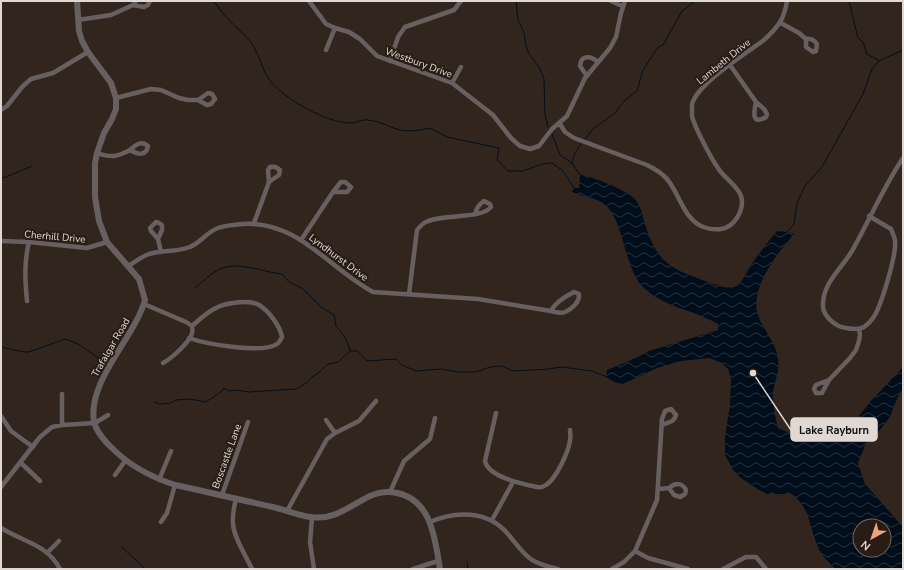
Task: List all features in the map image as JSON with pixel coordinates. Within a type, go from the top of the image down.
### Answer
[{"type":"street","points":[[77,1],[78,20],[82,41],[88,52],[111,83],[116,98],[116,109],[104,133],[95,163],[97,212],[102,232],[107,242],[139,279],[144,292],[144,304],[192,326]]},
{"type":"street","points":[[78,20],[111,15],[134,3],[144,7],[148,5],[150,1]]},
{"type":"street","name":"Westbury Drive","points":[[308,1],[326,24],[349,32],[360,39],[377,56],[452,83],[493,115],[511,138],[520,146],[530,149],[538,146],[552,129],[560,124],[567,116],[587,76],[610,48],[616,37],[624,3]]},
{"type":"street","points":[[611,1],[624,3]]},
{"type":"street","name":"Lambeth Drive","points":[[560,124],[565,132],[574,138],[647,165],[658,171],[674,188],[692,219],[700,226],[711,229],[722,229],[731,224],[738,216],[743,207],[741,196],[718,168],[710,154],[692,117],[692,105],[697,94],[702,88],[764,40],[781,23],[787,1]]},
{"type":"street","points":[[390,60],[398,37],[404,27],[454,10],[461,2]]},
{"type":"street","points":[[781,23],[799,33],[806,39]]},
{"type":"street","points":[[326,50],[335,28]]},
{"type":"street","points":[[1,110],[7,106],[30,79],[57,71],[88,52]]},
{"type":"street","points":[[587,76],[580,66],[582,60],[590,57],[598,62]]},
{"type":"street","points":[[730,65],[756,102]]},
{"type":"street","points":[[452,83],[461,68]]},
{"type":"street","points":[[116,98],[151,89],[161,90],[179,98],[198,100]]},
{"type":"street","points":[[97,153],[112,156],[120,155],[130,150]]},
{"type":"street","points":[[870,216],[891,228],[895,240],[895,254],[887,283],[873,318],[864,327],[859,329],[842,328],[831,321],[824,311],[823,304],[826,288],[851,252],[870,216],[903,158]]},
{"type":"street","points":[[254,223],[269,182]]},
{"type":"street","points":[[301,240],[333,192]]},
{"type":"street","points":[[409,294],[417,230],[423,223],[433,220],[475,214]]},
{"type":"street","name":"Lyndhurst Drive","points":[[128,266],[142,256],[150,253],[190,247],[199,242],[216,228],[254,223],[270,227],[301,240],[322,254],[362,286],[373,292],[478,299],[559,313],[565,312],[577,304],[580,299],[579,294],[574,292],[568,295],[553,306],[551,311]]},
{"type":"street","points":[[158,239],[161,252]]},
{"type":"street","name":"Cherhill Drive","points":[[1,241],[29,242],[87,248],[107,242]]},
{"type":"street","points":[[27,301],[24,272],[29,242]]},
{"type":"street","points":[[189,338],[221,346],[269,348],[278,344],[282,337],[278,325],[268,313],[259,305],[248,302],[225,305],[214,309],[192,326]]},
{"type":"street","name":"Trafalgar Road","points":[[94,423],[95,403],[103,378],[132,330],[144,304]]},
{"type":"street","points":[[163,363],[180,350],[192,333],[192,326]]},
{"type":"street","points":[[829,380],[856,350],[860,335],[859,329]]},
{"type":"street","points":[[62,394],[62,425]]},
{"type":"street","points":[[287,511],[326,439],[359,421],[376,401]]},
{"type":"street","points":[[496,413],[485,461],[486,464],[489,469],[513,482],[537,488],[541,488],[548,483],[558,470],[570,439],[570,430]]},
{"type":"street","points":[[1,487],[47,430],[52,427],[62,425],[94,423],[108,415]]},
{"type":"street","points":[[1,416],[11,431],[33,447]]},
{"type":"street","points":[[390,492],[404,461],[430,439],[434,418]]},
{"type":"street","points":[[326,420],[335,433]]},
{"type":"street","name":"Boscastle Lane","points":[[222,495],[248,422]]},
{"type":"street","points":[[94,423],[106,443],[125,461],[159,480],[312,518],[332,516],[371,496],[390,492],[402,494],[417,503],[425,512],[430,522],[440,569]]},
{"type":"street","points":[[612,569],[624,562],[635,551],[657,500],[659,489],[662,425]]},
{"type":"street","points":[[159,480],[171,451]]},
{"type":"street","points":[[116,475],[125,461]]},
{"type":"street","points":[[21,463],[40,481]]},
{"type":"street","points":[[492,520],[513,482]]},
{"type":"street","points":[[161,522],[166,513],[175,485]]},
{"type":"street","points":[[659,489],[669,488]]},
{"type":"street","points":[[236,499],[233,512],[233,525],[236,536],[252,569]]},
{"type":"street","points":[[430,522],[442,517],[456,514],[472,515],[492,520],[506,531],[525,554],[532,560],[543,566],[558,569]]},
{"type":"street","points":[[312,518],[310,542],[314,569]]},
{"type":"street","points":[[1,528],[48,552],[57,562],[60,569]]},
{"type":"street","points":[[48,552],[59,541]]},
{"type":"street","points":[[635,551],[648,558],[688,569]]},
{"type":"street","points":[[723,569],[746,557],[756,557],[766,569]]},
{"type":"street","points":[[413,569],[438,561]]},
{"type":"water","points":[[580,175],[609,184],[631,195],[639,206],[657,252],[663,259],[678,270],[723,287],[735,287],[740,283],[754,261],[777,231],[794,234],[773,261],[761,283],[756,305],[758,315],[777,353],[778,371],[773,396],[778,428],[807,439],[820,440],[837,438],[841,430],[858,417],[903,367],[903,389],[898,396],[890,417],[879,431],[866,443],[858,463],[865,484],[903,527],[903,569],[835,569],[819,550],[806,512],[803,506],[792,494],[767,494],[741,478],[733,470],[725,455],[725,437],[730,405],[731,379],[728,369],[722,363],[709,358],[681,361],[657,368],[623,384],[614,382],[606,377],[607,370],[649,351],[718,330],[718,324],[659,299],[642,286],[631,266],[619,229],[609,208],[598,200],[572,192],[574,188],[579,188]]},
{"type":"waterway","points":[[214,1],[226,17],[252,44],[265,73],[277,89],[307,109],[319,115],[341,122],[350,123],[368,120],[405,131],[430,128],[447,137],[499,148],[497,160],[508,171],[523,171],[542,164],[552,163],[563,171],[574,188]]},
{"type":"waterway","points":[[516,1],[518,20],[524,33],[526,46],[529,54],[539,67],[544,79],[545,115],[548,127]]},
{"type":"waterway","points":[[585,139],[593,129],[615,113],[624,101],[637,91],[643,70],[658,47],[663,45],[682,11],[692,4],[693,1]]},
{"type":"waterway","points":[[849,1],[858,38],[863,42],[867,54],[878,60]]},
{"type":"waterway","points":[[787,232],[794,224],[797,203],[805,186],[822,167],[863,94],[872,69],[879,61],[903,50]]},
{"type":"waterway","points":[[552,134],[560,155],[572,163],[580,175]]},
{"type":"waterway","points":[[572,163],[575,153],[581,144]]},
{"type":"waterway","points":[[1,178],[32,166]]},
{"type":"waterway","points":[[195,288],[214,272],[227,267],[235,266],[251,268],[282,274],[289,282],[303,289],[321,307],[334,315],[336,326],[345,337],[350,350]]},
{"type":"waterway","points":[[1,347],[29,352],[65,339],[80,345],[100,359]]},
{"type":"waterway","points":[[154,402],[161,404],[171,403],[175,400],[190,399],[206,402],[224,388],[229,391],[237,390],[248,392],[296,389],[306,383],[328,364],[338,362],[350,351],[358,351],[367,361],[396,359],[402,365],[416,371],[441,369],[458,372],[476,372],[490,367],[502,366],[513,371],[561,367],[592,371],[607,377]]},
{"type":"waterway","points":[[122,547],[145,569]]},
{"type":"waterway","points":[[467,563],[468,569]]},
{"type":"place","name":"Lake Rayburn","points":[[753,373]]}]
